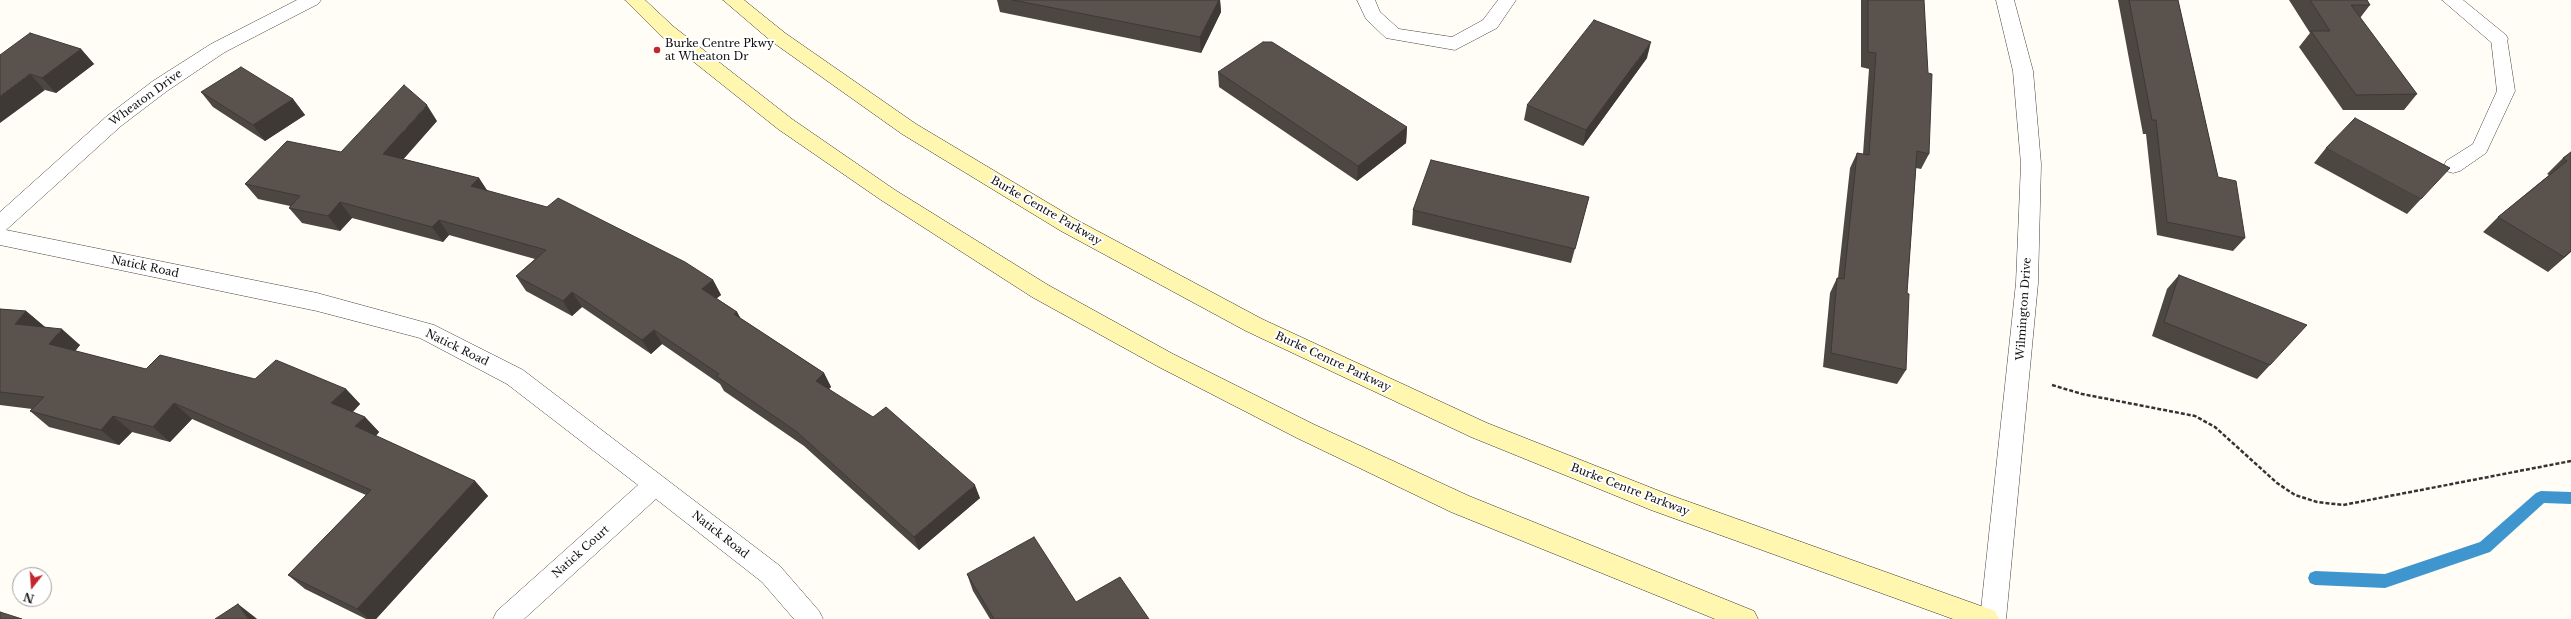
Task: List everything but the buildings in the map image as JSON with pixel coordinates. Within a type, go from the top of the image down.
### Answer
[{"type":"main road","points":[[634,0],[667,31],[785,124],[888,196],[1054,298],[1165,360],[1305,431],[1460,504],[1745,619]]},
{"type":"main road","name":"Burke Centre Parkway","points":[[732,0],[778,37],[909,129],[1068,225],[1254,325],[1479,430],[1653,499],[1986,619]]},
{"type":"street","name":"Wheaton Drive","points":[[0,224],[114,121],[160,86],[218,48],[312,0]]},
{"type":"street","points":[[1366,0],[1372,15],[1393,34],[1455,44],[1490,24],[1507,0]]},
{"type":"street","name":"Wilmington Drive","points":[[1993,619],[2019,375],[2027,283],[2031,164],[2023,71],[2005,0]]},
{"type":"street","points":[[2451,0],[2499,38]]},
{"type":"street","name":"Natick Road","points":[[0,237],[317,302],[426,331],[515,377],[770,574],[810,619]]},
{"type":"street","name":"Natick Court","points":[[506,619],[655,485]]},
{"type":"lane","points":[[2453,166],[2480,148],[2506,91],[2499,38]]},
{"type":"path","points":[[2019,375],[2082,394],[2195,416],[2215,427],[2277,483],[2294,495],[2317,502],[2343,505],[2571,461]]},
{"type":"waterway","points":[[2315,578],[2385,581],[2485,547],[2541,497],[2571,498]]},
{"type":"place","name":"Burke Centre Pkwy at Wheaton Dr","points":[[657,50]]}]
